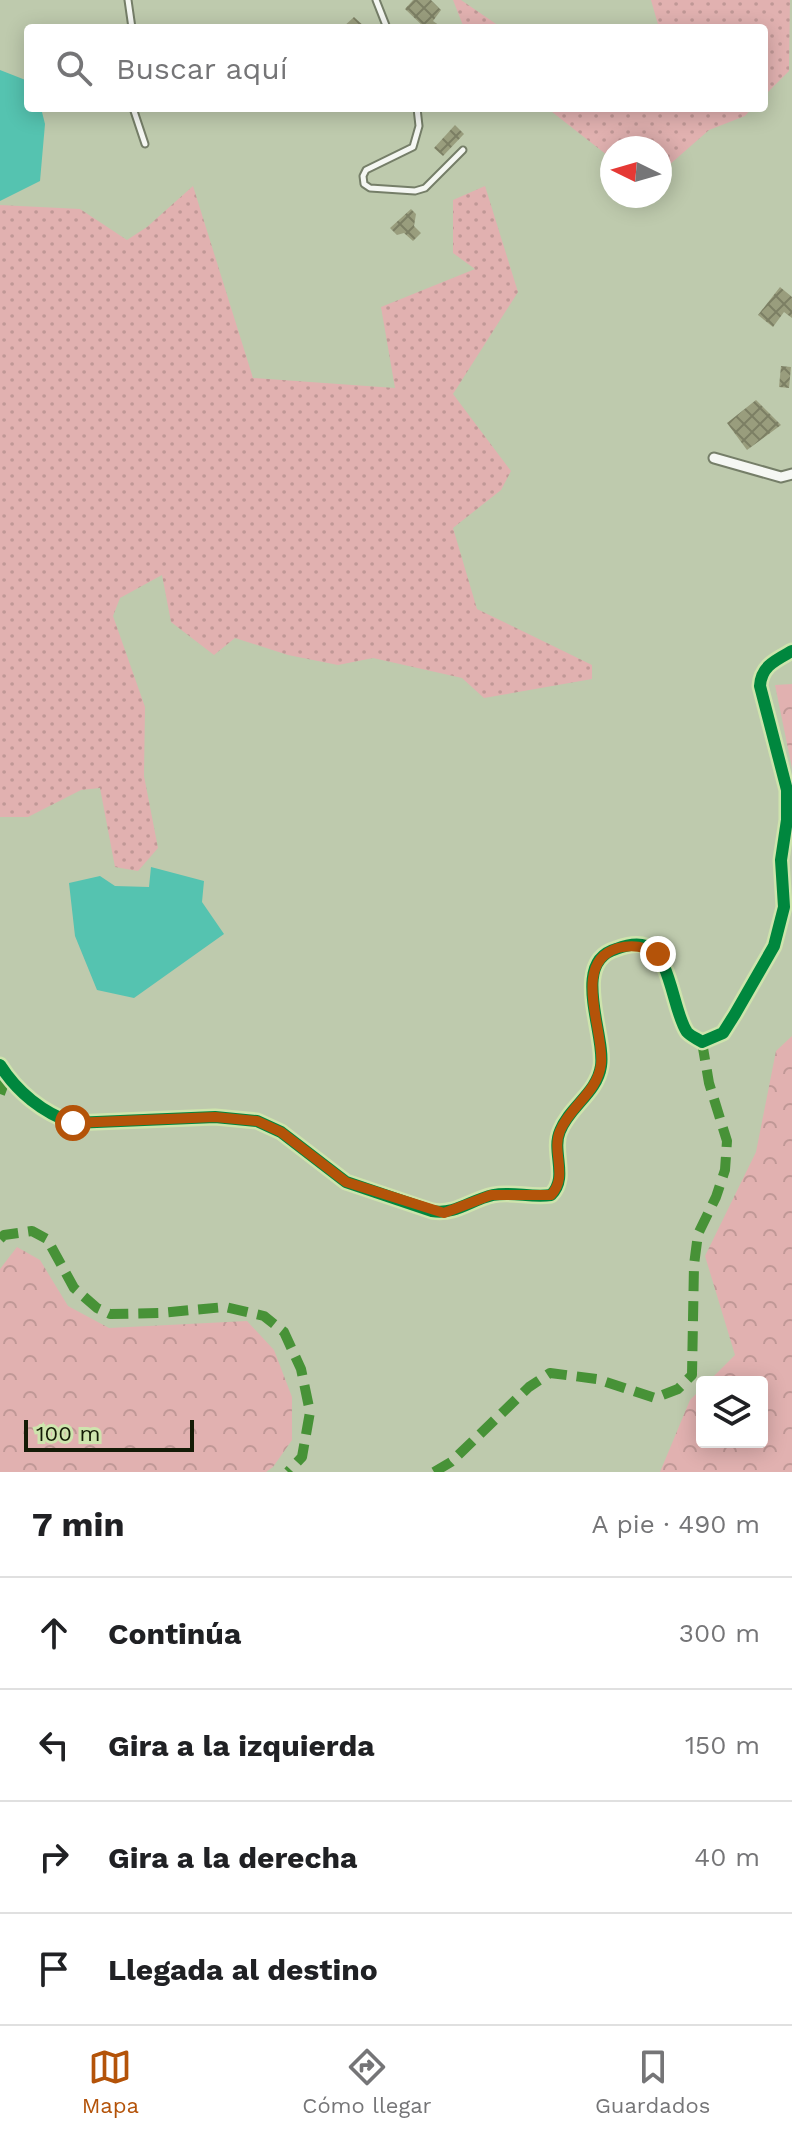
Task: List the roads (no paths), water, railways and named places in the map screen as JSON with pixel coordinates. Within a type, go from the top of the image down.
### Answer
[{"type":"street","points":[[714,458],[781,477],[792,474]]},
{"type":"street","points":[[0,1065],[32,1101],[52,1116],[73,1123],[215,1117],[257,1121],[281,1132],[346,1182],[432,1211],[455,1211],[491,1195],[551,1195],[559,1180],[559,1133],[569,1114],[593,1089],[601,1069],[603,1048],[592,1001],[592,981],[600,962],[610,951],[626,946],[646,946],[658,954],[688,1033],[702,1042],[723,1033],[774,946],[784,907],[781,860],[787,820],[787,790],[760,676],[766,666],[792,651]]},
{"type":"lane","points":[[128,0],[131,24]]},
{"type":"lane","points":[[376,0],[385,24]]},
{"type":"lane","points":[[134,112],[145,144]]},
{"type":"lane","points":[[417,112],[419,126],[413,147],[366,170],[364,184],[370,188],[415,191],[425,188],[463,150]]},
{"type":"water","points":[[0,70],[24,79],[24,112],[42,112],[45,124],[40,181],[0,201]]},
{"type":"water","points":[[151,867],[204,881],[202,902],[224,934],[134,998],[97,990],[75,936],[69,883],[100,876],[115,886],[149,887]]}]
